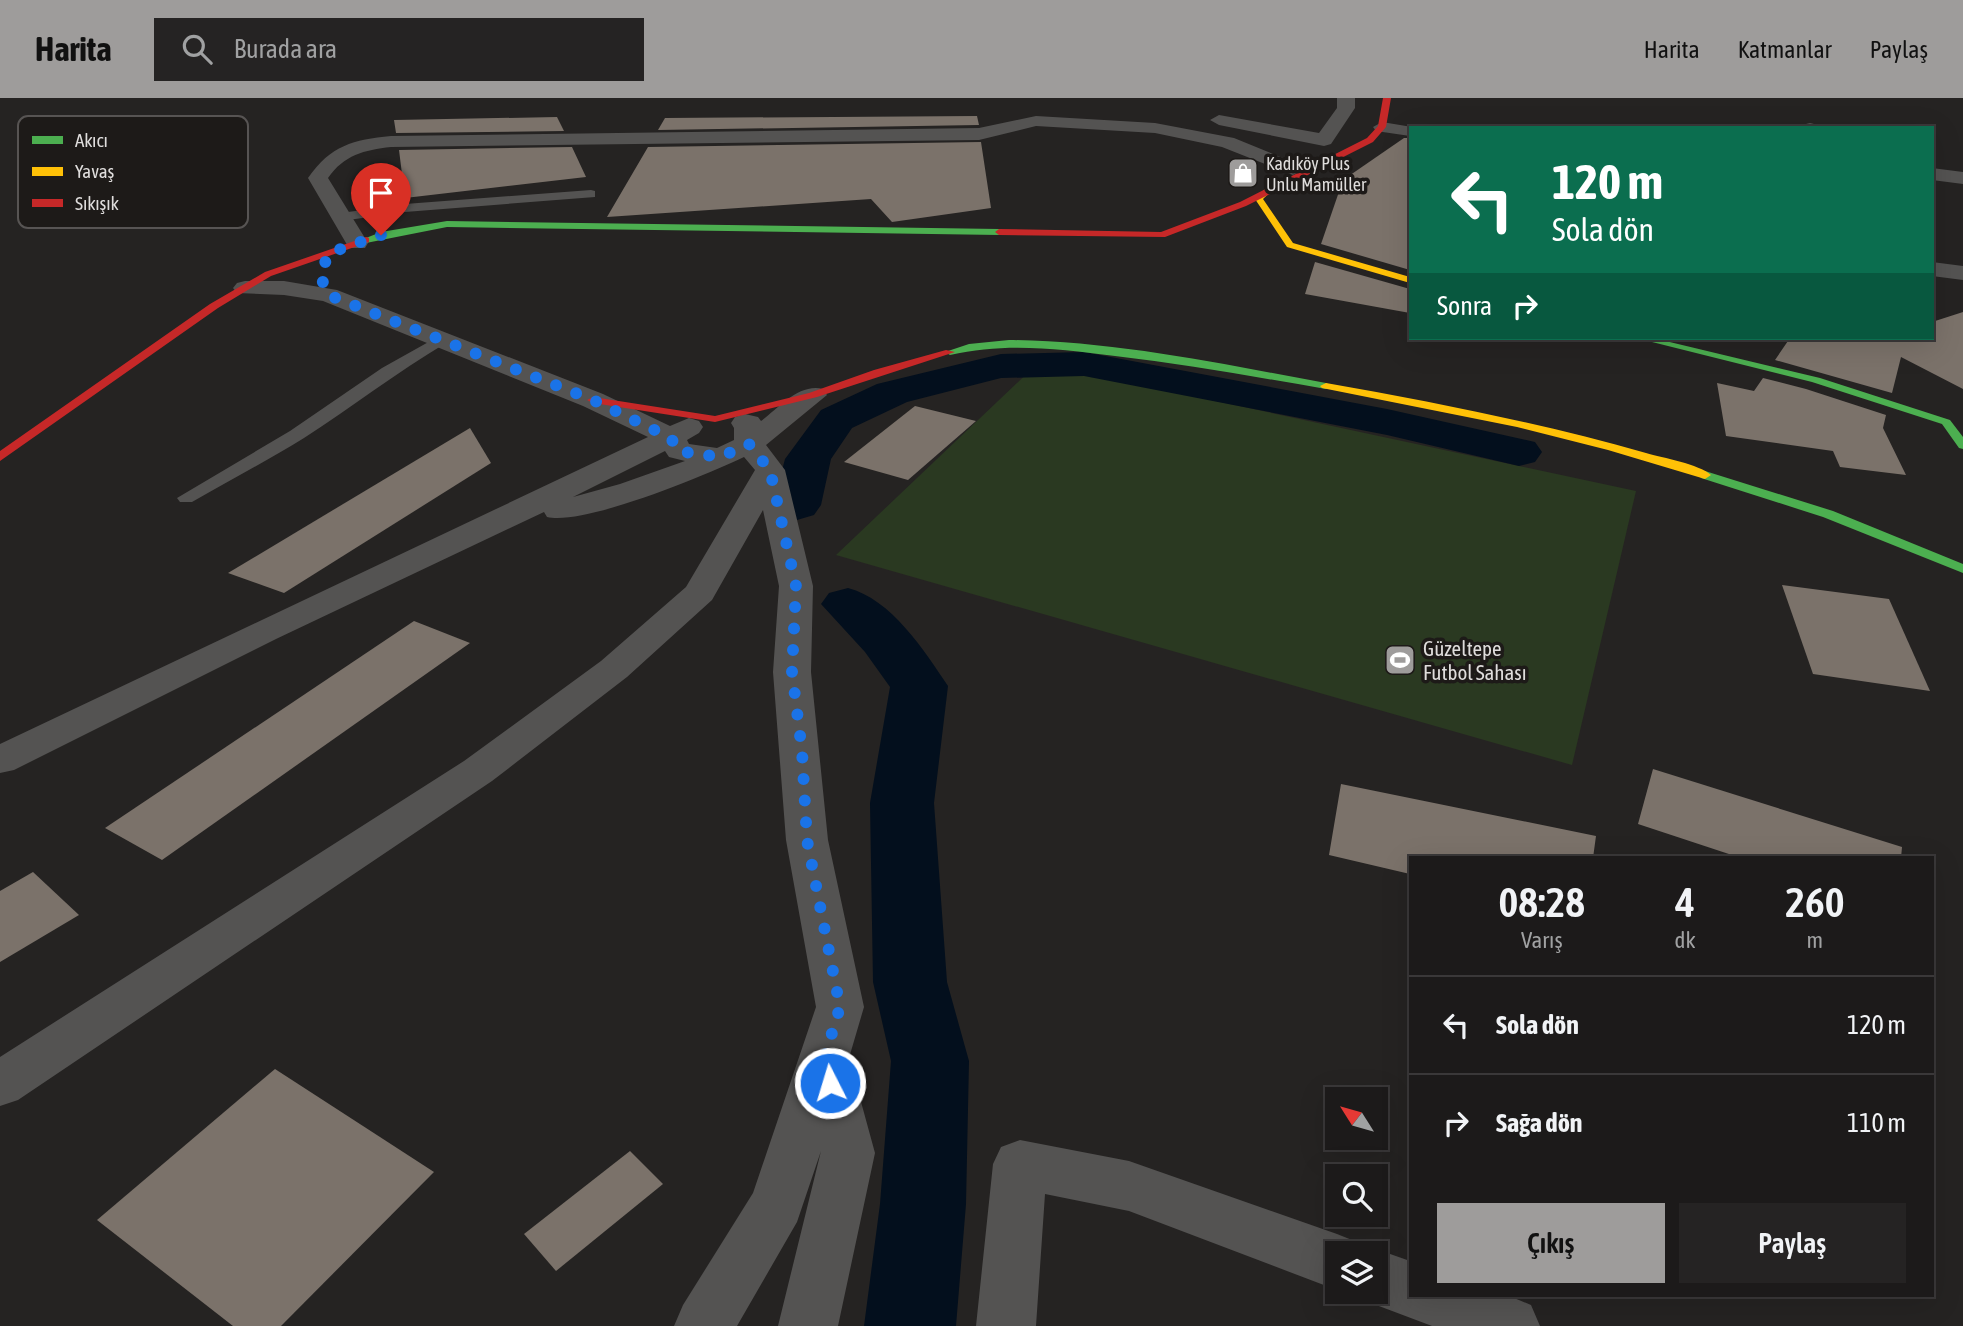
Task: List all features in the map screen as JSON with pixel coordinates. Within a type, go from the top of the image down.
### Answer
[{"type":"street","points":[[1259,199],[1324,140],[1346,108],[1346,98]]},
{"type":"street","points":[[0,457],[214,306],[268,274],[381,235],[447,224],[1162,235],[1215,218],[1259,199],[1370,140],[1382,127],[1387,98]]},
{"type":"street","points":[[1195,116],[1324,140]]},
{"type":"street","points":[[357,243],[318,178],[334,158],[348,149],[378,144],[451,139],[979,134],[1035,121],[1116,124],[1198,135],[1227,142],[1293,169]]},
{"type":"street","points":[[1382,127],[1409,130]]},
{"type":"street","points":[[1934,174],[1963,178]]},
{"type":"street","points":[[1259,199],[1290,245],[1409,280]]},
{"type":"street","points":[[328,295],[320,275],[329,253]]},
{"type":"street","points":[[1934,269],[1963,273]]},
{"type":"street","points":[[245,288],[284,288],[328,295],[593,400],[671,438],[678,451],[720,457],[760,457]]},
{"type":"street","points":[[1649,340],[1816,380],[1955,420],[1963,445]]},
{"type":"street","points":[[0,760],[263,631],[501,521],[671,438],[685,428],[813,395],[877,372],[970,346],[1045,344],[1178,360],[1436,405],[1635,452],[1828,514],[1963,569]]},
{"type":"street","points":[[0,1084],[478,771],[614,669],[700,593],[760,457],[813,395]]},
{"type":"street","points":[[593,400],[748,423],[796,586],[792,672],[802,751],[807,840],[840,1007],[777,1204],[704,1326]]},
{"type":"street","points":[[501,521],[587,504],[720,457]]},
{"type":"street","points":[[808,1326],[848,1153],[824,1059]]},
{"type":"street","points":[[1006,1326],[1020,1164],[1129,1186],[1325,1258]]},
{"type":"street","points":[[1388,1281],[1409,1289]]},
{"type":"street","points":[[1431,1297],[1510,1326]]},
{"type":"lane","points":[[341,217],[415,207],[591,194]]},
{"type":"lane","points":[[186,498],[307,428],[350,400],[388,370],[441,340]]},
{"type":"green space","name":"Güzeltepe Futbol Sahası","points":[[1038,363],[1636,491],[1572,765],[836,555]]},
{"type":"building","points":[[977,116],[979,125],[658,130],[665,118]]},
{"type":"building","points":[[557,117],[564,131],[396,133],[394,120]]},
{"type":"building","points":[[1404,138],[1409,138],[1409,270],[1321,244],[1343,180]]},
{"type":"building","points":[[981,142],[991,208],[892,222],[871,199],[607,217],[648,147]]},
{"type":"building","points":[[572,147],[586,177],[405,198],[399,150]]},
{"type":"building","points":[[1315,262],[1409,289],[1409,313],[1305,294]]},
{"type":"building","points":[[1963,312],[1963,389],[1901,357],[1892,393],[1775,360],[1789,340],[1934,340],[1934,321]]},
{"type":"building","points":[[1763,378],[1886,415],[1883,428],[1906,475],[1840,467],[1833,451],[1726,436],[1717,383],[1754,391]]},
{"type":"building","points":[[915,406],[976,421],[908,480],[844,462]]},
{"type":"building","points":[[470,428],[491,463],[284,593],[228,573]]},
{"type":"building","points":[[1782,585],[1889,599],[1930,691],[1813,674]]},
{"type":"building","points":[[414,621],[470,643],[162,860],[105,828]]},
{"type":"building","points":[[1653,769],[1902,847],[1901,856],[1735,856],[1638,824]]},
{"type":"building","points":[[1341,784],[1596,836],[1593,856],[1409,856],[1409,874],[1329,855]]},
{"type":"building","points":[[33,872],[79,915],[0,962],[0,891]]},
{"type":"building","points":[[275,1069],[434,1172],[281,1326],[233,1326],[97,1220]]},
{"type":"building","points":[[630,1151],[663,1184],[556,1271],[524,1234]]},
{"type":"waterway","points":[[797,505],[808,459],[836,419],[892,393],[1001,366],[1084,364],[1387,422],[1519,452]]},
{"type":"waterway","points":[[848,604],[885,640],[919,686],[902,803],[910,982],[930,1061],[923,1204],[910,1326]]},
{"type":"traffic: fast","points":[[366,240],[447,224],[999,232]]},
{"type":"traffic: fast","points":[[1649,340],[1816,380],[1946,422],[1963,445]]},
{"type":"traffic: fast","points":[[950,352],[989,345],[1049,345],[1191,363],[1326,386]]},
{"type":"traffic: fast","points":[[1705,475],[1828,514],[1963,569]]},
{"type":"traffic: slow","points":[[1278,181],[1259,199],[1290,245],[1409,280]]},
{"type":"traffic: slow","points":[[1326,386],[1517,424],[1612,447],[1705,475]]},
{"type":"traffic: jam","points":[[999,232],[1162,235],[1243,204],[1370,140],[1382,127],[1387,98]]},
{"type":"traffic: jam","points":[[0,457],[214,306],[268,274],[366,240]]},
{"type":"traffic: jam","points":[[593,400],[715,419],[813,395],[878,372],[950,352]]},
{"type":"place","name":"Kadıköy Plus Unlu Mamüller","points":[[1243,173]]},
{"type":"place","name":"Güzeltepe Futbol Sahası","points":[[1400,660]]},
{"type":"route","points":[[381,235],[329,253],[320,275],[328,295],[593,400],[671,438],[678,451],[720,457],[749,444],[770,470],[796,586],[792,672],[802,751],[807,840],[840,1007],[824,1059],[830,1083]]}]
